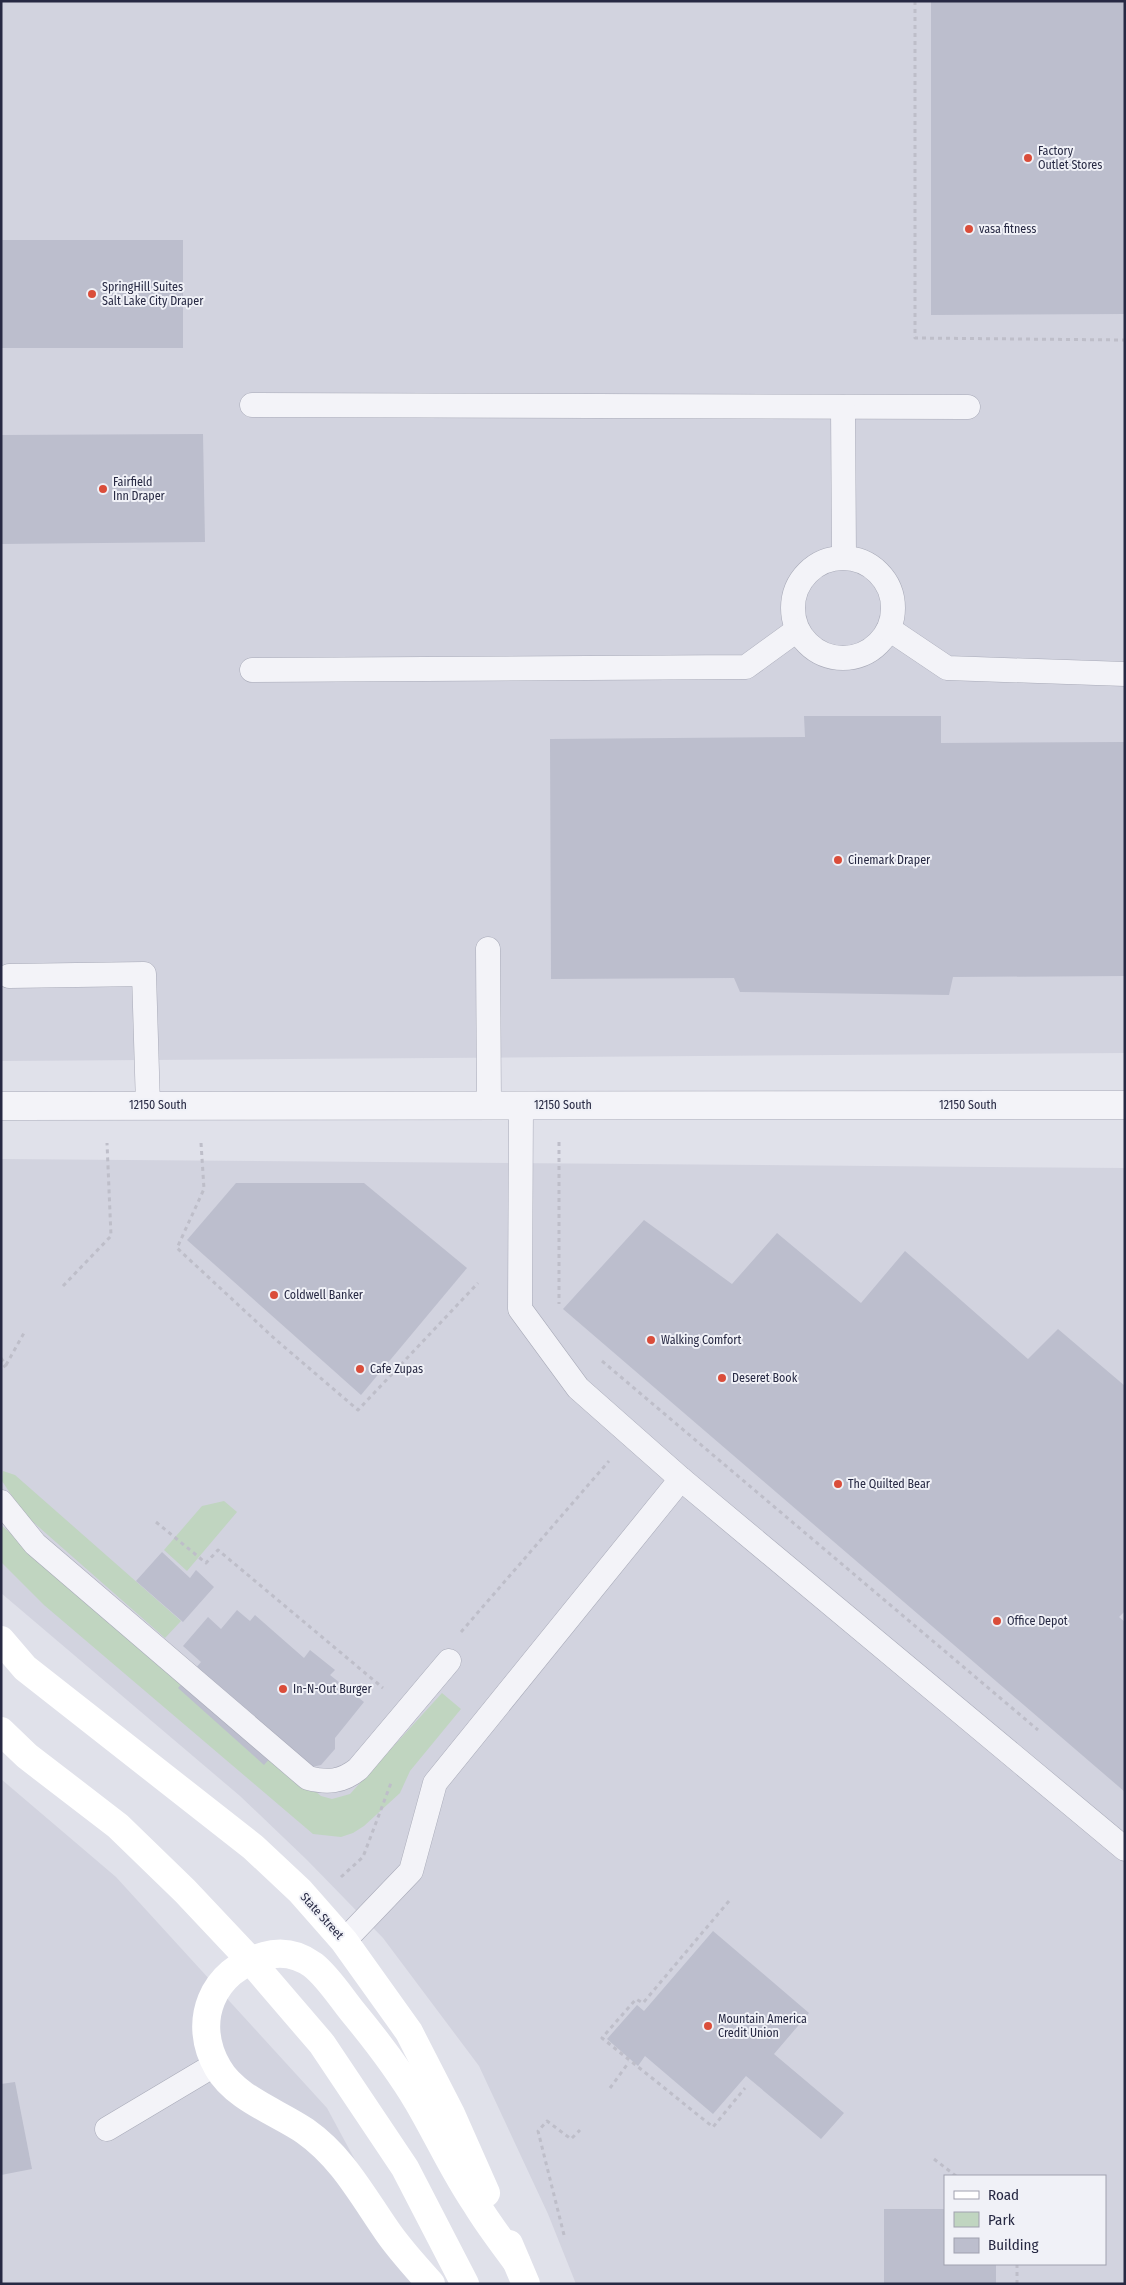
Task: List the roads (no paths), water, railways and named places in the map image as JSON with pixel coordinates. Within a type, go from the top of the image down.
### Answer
[{"type":"main road","name":"State Street","points":[[1,1640],[25,1668],[253,1847],[300,1891],[344,1941],[409,2032],[451,2114],[521,2272]]},
{"type":"main road","points":[[1,1731],[27,1756],[118,1826],[185,1891],[250,1960],[322,2044],[366,2106],[405,2168],[465,2284]]},
{"type":"main road","points":[[431,2284],[388,2232],[345,2169],[327,2149],[305,2131],[230,2084],[216,2064],[207,2038],[206,2021],[210,2003],[218,1985],[223,1979],[250,1960],[286,1953],[301,1958],[314,1966],[338,1993],[396,2068],[475,2204],[521,2272]]},
{"type":"street","name":"12150 South","points":[[1,1106],[489,1104],[1125,1105]]},
{"type":"lane","points":[[252,405],[968,407]]},
{"type":"lane","points":[[843,407],[844,558]]},
{"type":"lane","points":[[844,558],[861,561],[876,570],[887,582],[893,597],[894,613],[889,629],[880,643],[868,653],[852,658],[836,659],[820,653],[807,644],[797,630],[792,613],[794,596],[800,580],[812,568],[827,560],[844,558]]},
{"type":"lane","points":[[889,629],[948,668],[1125,674]]},
{"type":"lane","points":[[252,670],[746,667],[797,630]]},
{"type":"lane","points":[[488,949],[489,1104]]},
{"type":"lane","points":[[9,976],[144,974],[148,1105]]},
{"type":"lane","points":[[521,1105],[520,1309],[578,1388],[681,1479],[1125,1849]]},
{"type":"lane","points":[[344,1941],[411,1871],[435,1783],[681,1479]]},
{"type":"lane","points":[[1,1502],[35,1544],[308,1778],[330,1782],[350,1776],[358,1770],[449,1661]]},
{"type":"lane","points":[[107,2129],[216,2064]]},
{"type":"place","name":"Factory Outlet Stores","points":[[1028,158]]},
{"type":"place","name":"vasa fitness","points":[[969,229]]},
{"type":"place","name":"SpringHill Suites Salt Lake City Draper","points":[[92,294]]},
{"type":"place","name":"Fairfield Inn Draper","points":[[103,489]]},
{"type":"place","name":"Cinemark Draper","points":[[838,860]]},
{"type":"place","name":"Coldwell Banker","points":[[274,1295]]},
{"type":"place","name":"Walking Comfort","points":[[651,1340]]},
{"type":"place","name":"Cafe Zupas","points":[[360,1369]]},
{"type":"place","name":"Deseret Book","points":[[722,1378]]},
{"type":"place","name":"The Quilted Bear","points":[[838,1484]]},
{"type":"place","name":"Office Depot","points":[[997,1621]]},
{"type":"place","name":"In-N-Out Burger","points":[[283,1689]]},
{"type":"place","name":"Mountain America Credit Union","points":[[708,2026]]}]
